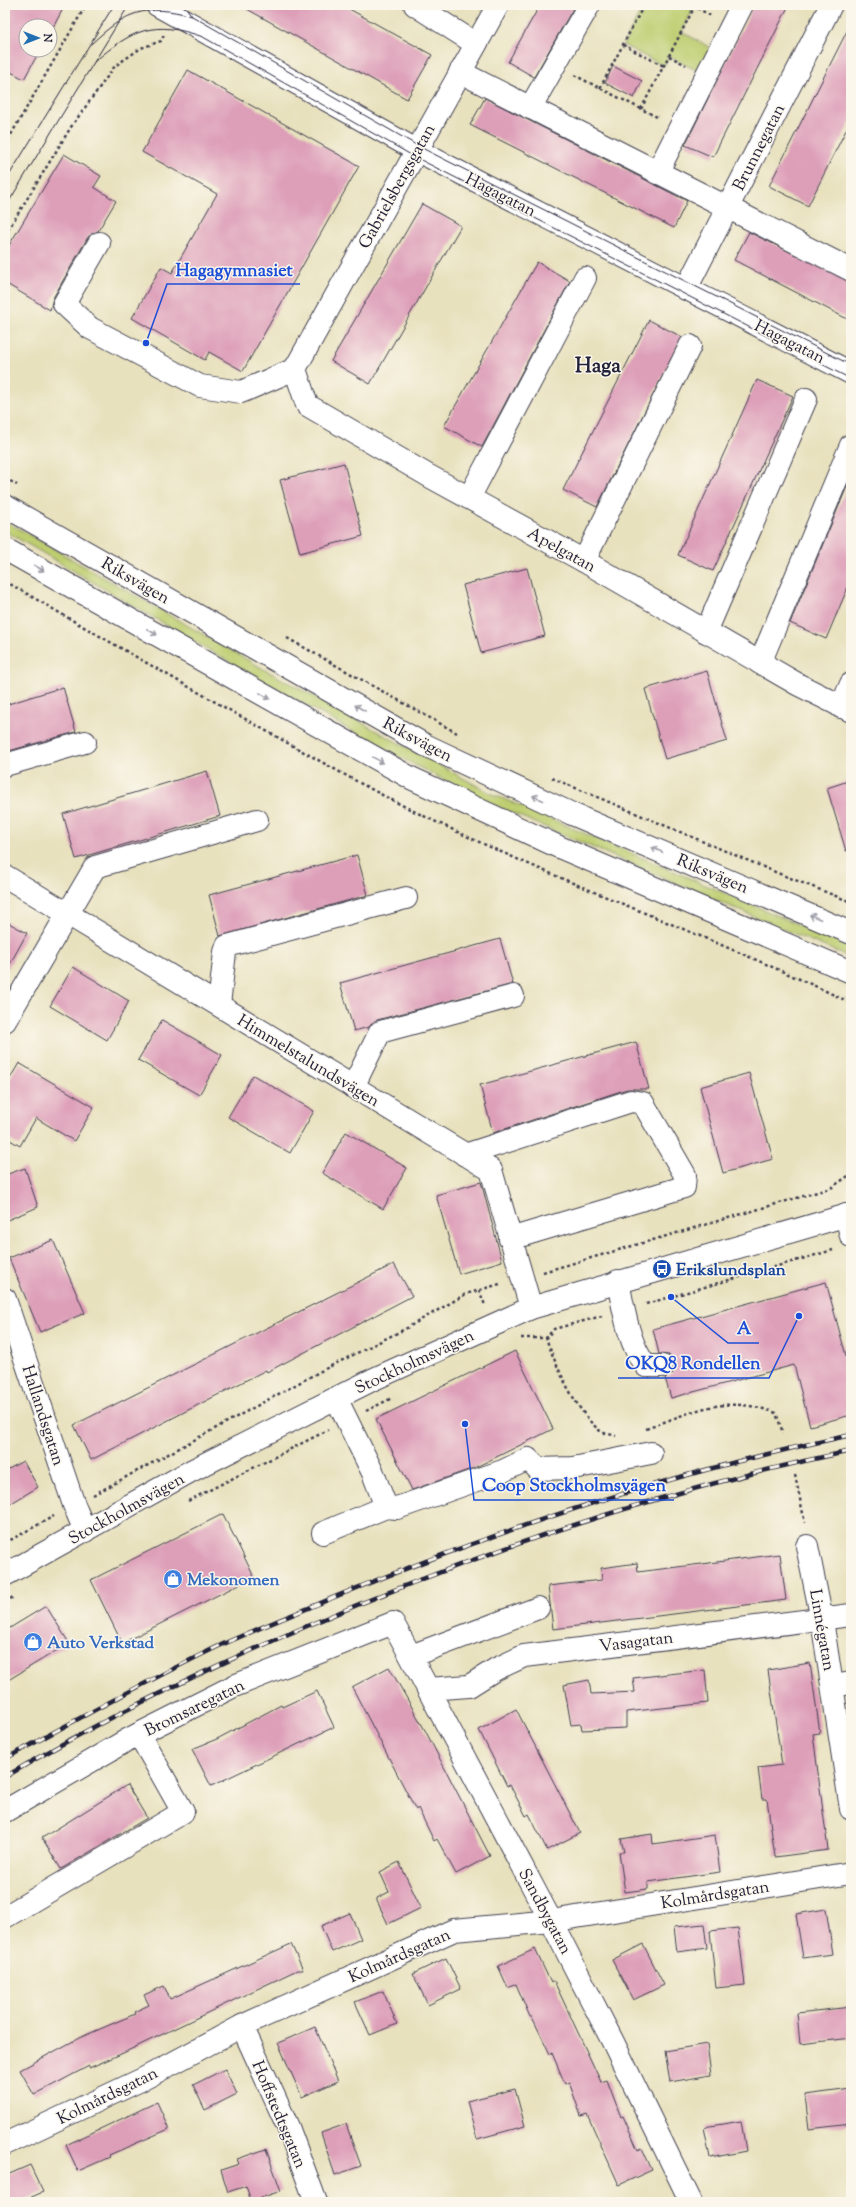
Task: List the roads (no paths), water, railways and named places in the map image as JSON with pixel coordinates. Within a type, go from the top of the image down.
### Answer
[{"type":"main road","name":"Hagagatan","points":[[157,5],[416,150],[851,372]]},
{"type":"main road","points":[[414,5],[476,44]]},
{"type":"main road","name":"Gabrielsbergsgatan","points":[[295,369],[498,5]]},
{"type":"main road","points":[[530,108],[589,5]]},
{"type":"main road","points":[[657,173],[742,5]]},
{"type":"main road","name":"Brunnegatan","points":[[686,289],[831,5]]},
{"type":"main road","points":[[460,72],[727,209],[851,270]]},
{"type":"main road","points":[[99,243],[64,304],[90,328],[200,386],[241,392],[295,369]]},
{"type":"main road","points":[[469,498],[585,278]]},
{"type":"main road","points":[[584,560],[690,346]]},
{"type":"main road","name":"Apelgatan","points":[[295,369],[306,404],[469,498],[584,560],[706,632],[846,709]]},
{"type":"main road","points":[[706,632],[806,399]]},
{"type":"main road","points":[[760,662],[851,445]]},
{"type":"main road","name":"Riksvägen","points":[[5,506],[425,745],[572,814],[851,933]]},
{"type":"main road","points":[[5,549],[411,778],[559,847],[851,972]]},
{"type":"main road","points":[[846,709],[851,684]]},
{"type":"main road","points":[[5,765],[85,742]]},
{"type":"main road","points":[[5,1020],[95,866],[258,820]]},
{"type":"main road","name":"Himmelstalundsvägen","points":[[5,876],[491,1170],[531,1308]]},
{"type":"main road","points":[[219,1005],[225,952],[228,946],[406,898]]},
{"type":"main road","points":[[353,1087],[380,1032],[513,996]]},
{"type":"main road","points":[[466,1155],[631,1101],[643,1103],[685,1175],[684,1187],[510,1239]]},
{"type":"main road","points":[[848,1214],[851,1236]]},
{"type":"main road","name":"Stockholmsvägen","points":[[5,1575],[191,1471],[336,1398],[531,1308],[848,1214]]},
{"type":"main road","points":[[618,1281],[624,1310],[639,1358],[646,1366],[662,1366]]},
{"type":"main road","name":"Hallandsgatan","points":[[5,1299],[84,1531]]},
{"type":"main road","points":[[336,1398],[374,1473],[386,1507]]},
{"type":"main road","points":[[323,1533],[386,1507],[397,1508],[503,1471],[528,1459],[538,1469],[573,1468],[651,1453]]},
{"type":"main road","name":"Linnégatan","points":[[807,1546],[822,1620],[842,1685],[851,1809]]},
{"type":"main road","points":[[411,1656],[538,1608]]},
{"type":"main road","name":"Vasagatan","points":[[428,1689],[469,1686],[496,1669],[524,1656],[822,1620],[851,1615]]},
{"type":"main road","name":"Sandbygatan","points":[[393,1623],[551,1921],[613,2042],[691,2202]]},
{"type":"main road","name":"Bromsaregatan","points":[[5,1811],[139,1734],[234,1686],[393,1623]]},
{"type":"main road","points":[[5,1917],[183,1812],[139,1734]]},
{"type":"main road","name":"Kolmårdsgatan","points":[[5,2144],[145,2078],[242,2026],[454,1930],[551,1921],[851,1872]]},
{"type":"main road","name":"Hoffstedtsgatan","points":[[242,2026],[288,2127],[316,2202]]},
{"type":"tram line","points":[[5,182],[114,5]]},
{"type":"tram line","points":[[5,208],[129,5]]},
{"type":"tram line","points":[[184,5],[192,16]]},
{"type":"tram line","points":[[91,44],[115,24],[137,13],[161,10],[192,16],[418,146],[851,365]]},
{"type":"tram line","points":[[94,62],[120,42],[132,35],[144,31],[170,29],[203,37],[413,156],[851,379]]},
{"type":"railway","points":[[5,1759],[138,1687],[219,1646],[400,1571],[526,1525],[655,1484],[720,1466],[851,1435]]},
{"type":"railway","points":[[5,1777],[116,1715],[230,1660],[307,1626],[440,1572],[643,1503],[781,1466],[851,1451]]},
{"type":"place","name":"Hagagymnasiet","points":[[146,343]]},
{"type":"place","name":"Erikslundsplan","points":[[662,1269]]},
{"type":"place","name":"A","points":[[671,1297]]},
{"type":"place","name":"OKQ8 Rondellen","points":[[799,1316]]},
{"type":"place","name":"Coop Stockholmsvägen","points":[[465,1424]]},
{"type":"place","name":"Mekonomen","points":[[173,1579]]},
{"type":"place","name":"Auto Verkstad","points":[[33,1642]]},
{"type":"district","name":"Haga","points":[[598,365]]}]
